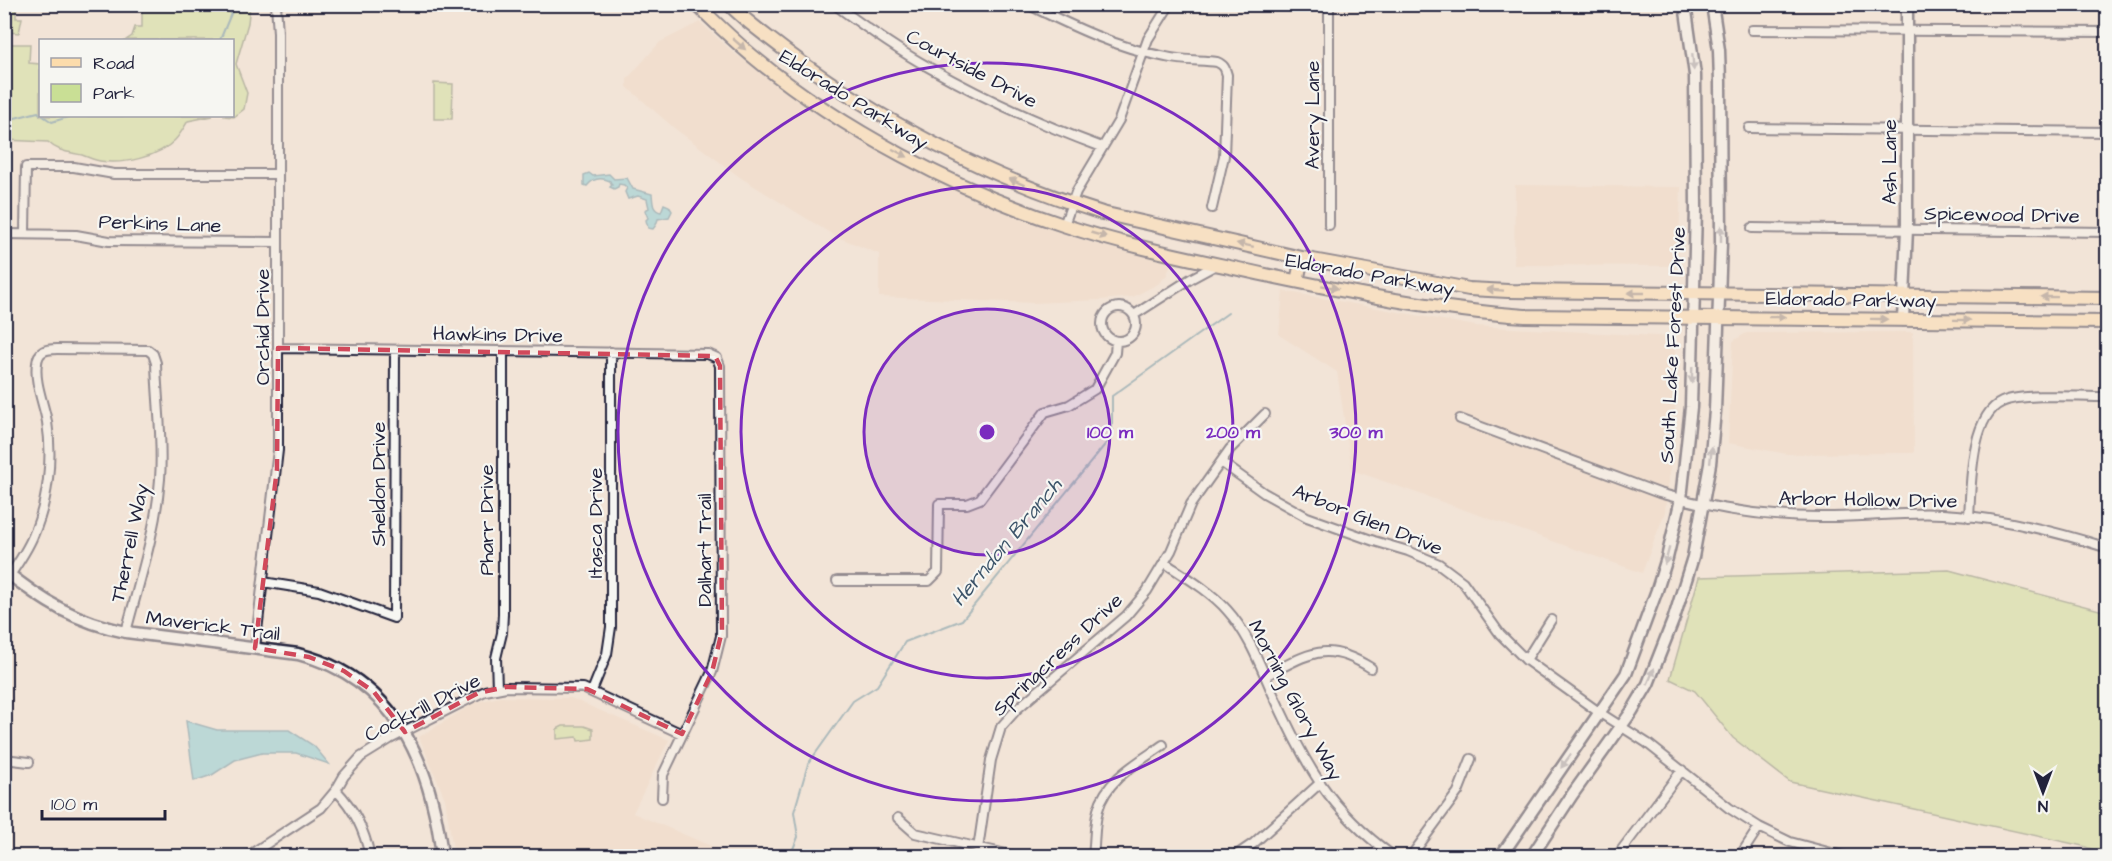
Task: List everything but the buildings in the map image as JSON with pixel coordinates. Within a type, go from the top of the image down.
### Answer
[{"type":"main road","name":"Eldorado Parkway","points":[[729,4],[758,29],[825,79],[905,128],[983,167],[1072,204],[1102,213],[1302,258],[1468,289],[1522,292],[2108,298]]},
{"type":"main road","name":"South Lake Forest Drive","points":[[1501,856],[1626,674],[1645,626],[1667,558],[1681,499],[1691,407],[1695,293],[1695,75],[1685,4]]},
{"type":"main road","points":[[1532,856],[1648,684],[1674,618],[1693,557],[1710,464],[1715,411],[1720,293],[1720,82],[1719,50],[1712,4]]},
{"type":"main road","name":"Ash Lane","points":[[1903,320],[1906,229],[1907,4]]},
{"type":"main road","name":"Eldorado Parkway","points":[[698,5],[758,61],[840,118],[927,168],[1064,225],[1133,245],[1297,281],[1464,311],[1525,316],[2108,322]]},
{"type":"main road","points":[[840,118],[850,107],[859,108],[896,127],[905,128]]},
{"type":"main road","points":[[1297,281],[1302,258]]},
{"type":"main road","points":[[1464,311],[1468,289]]},
{"type":"main road","name":"Maverick Trail","points":[[6,577],[54,607],[91,623],[126,632],[309,657],[344,671],[366,685],[382,700],[405,732],[422,770],[439,834],[442,856]]},
{"type":"street","name":"Orchid Drive","points":[[255,648],[278,459],[276,4]]},
{"type":"street","name":"Courtside Drive","points":[[834,4],[928,67],[966,88],[1030,119],[1102,147]]},
{"type":"street","points":[[1027,4],[1074,27],[1143,52],[1168,58],[1217,62],[1225,68],[1227,85],[1224,156],[1212,208]]},
{"type":"street","points":[[1045,13],[1050,4]]},
{"type":"street","points":[[1064,225],[1076,192],[1124,110],[1143,52],[1152,32],[1170,4]]},
{"type":"street","name":"Avery Lane","points":[[1329,4],[1329,225]]},
{"type":"street","points":[[1752,30],[2108,32]]},
{"type":"street","points":[[1749,128],[2108,132]]},
{"type":"street","points":[[25,234],[26,167],[81,168],[114,174],[278,174]]},
{"type":"street","name":"Spicewood Drive","points":[[1752,228],[2108,232]]},
{"type":"street","name":"Perkins Lane","points":[[4,234],[76,235],[109,241],[278,242]]},
{"type":"street","points":[[1191,258],[1192,278]]},
{"type":"street","points":[[1134,315],[1218,264]]},
{"type":"street","points":[[1114,307],[1130,311],[1134,315],[1136,326],[1127,339],[1116,341],[1106,335],[1103,330],[1101,324],[1105,314],[1114,307]]},
{"type":"street","points":[[837,581],[929,581],[938,572],[939,504],[967,504],[980,499],[1045,412],[1069,405],[1095,389],[1115,353],[1116,341]]},
{"type":"street","name":"Hawkins Drive","points":[[278,348],[708,354],[717,358]]},
{"type":"street","name":"Therrell Way","points":[[6,577],[35,531],[48,472],[47,423],[36,370],[39,356],[44,351],[57,349],[144,350],[153,354],[156,360],[161,443],[159,486],[155,515],[126,632]]},
{"type":"street","name":"Sheldon Drive","points":[[263,582],[319,591],[394,618],[395,350]]},
{"type":"street","name":"Pharr Drive","points":[[497,688],[496,663],[503,614],[503,351]]},
{"type":"street","name":"Itasca Drive","points":[[592,691],[607,654],[611,627],[611,352]]},
{"type":"street","name":"Dalhart Trail","points":[[682,734],[714,666],[721,636],[720,366],[717,358]]},
{"type":"street","points":[[1969,516],[1978,440],[1984,420],[1991,409],[2004,401],[2018,398],[2108,397]]},
{"type":"street","name":"Springcress Drive","points":[[978,849],[991,760],[1001,727],[1017,709],[1126,616],[1148,591],[1165,563],[1185,514],[1230,449],[1265,414]]},
{"type":"street","name":"Arbor Hollow Drive","points":[[1460,419],[1681,499],[1780,515],[1969,516],[2035,528],[2108,548]]},
{"type":"street","name":"Arbor Glen Drive","points":[[1221,462],[1307,518],[1425,557],[1450,571],[1468,589],[1500,634],[1526,660],[1600,713],[1647,743],[1729,808],[1759,827],[1797,844],[1843,856]]},
{"type":"street","name":"Morning Glory Way","points":[[1165,563],[1201,588],[1227,610],[1239,625],[1319,784],[1352,822],[1372,841],[1393,856]]},
{"type":"street","points":[[1526,660],[1551,620]]},
{"type":"street","points":[[1265,676],[1295,661],[1324,651],[1344,653],[1371,668]]},
{"type":"street","name":"Cockrill Drive","points":[[248,856],[321,808],[361,757],[472,696],[497,688],[578,688],[592,691],[682,734]]},
{"type":"street","points":[[662,798],[663,775],[682,734]]},
{"type":"street","points":[[1094,856],[1098,809],[1103,797],[1123,772],[1163,745]]},
{"type":"street","points":[[4,759],[29,762]]},
{"type":"street","points":[[1411,856],[1458,792],[1471,759]]},
{"type":"street","points":[[1617,856],[1682,770]]},
{"type":"street","points":[[1235,856],[1254,843],[1319,784]]},
{"type":"street","points":[[336,790],[356,815],[370,856]]},
{"type":"street","points":[[898,818],[915,834],[1015,856]]},
{"type":"street","points":[[1740,856],[1759,827]]},
{"type":"highlighted area","points":[[278,348],[715,356],[720,366],[722,631],[712,672],[682,734],[587,689],[506,687],[478,693],[405,732],[374,692],[344,671],[309,657],[255,648],[277,469]]},
{"type":"shaded area","points":[[700,22],[734,53],[870,146],[992,207],[1090,242],[1171,263],[1167,275],[1158,284],[1133,297],[1100,300],[1034,303],[879,297],[879,254],[835,236],[741,178],[674,128],[627,87],[627,79],[660,42]]},
{"type":"shaded area","points":[[1515,185],[1681,187],[1678,266],[1514,265]]},
{"type":"shaded area","points":[[1283,291],[1476,326],[1675,337],[1675,423],[1665,512],[1642,573],[1352,470],[1337,372],[1279,335]]},
{"type":"shaded area","points":[[1913,332],[1914,453],[1787,454],[1728,443],[1733,341],[1746,333]]},
{"type":"shaded area","points":[[500,697],[571,698],[669,740],[633,813],[735,856],[454,856],[445,799],[419,737],[476,702]]},
{"type":"green space","points":[[4,5],[16,5],[16,18],[22,18],[19,33],[7,32],[8,40],[12,44],[30,44],[29,63],[39,64],[39,117],[208,117],[188,121],[177,138],[160,151],[129,161],[100,161],[60,150],[48,142],[5,140]]},
{"type":"green space","points":[[142,5],[250,5],[248,23],[236,64],[247,93],[244,109],[234,117],[234,39],[128,39],[132,36],[135,27],[142,27]]},
{"type":"green space","points":[[434,83],[453,84],[452,119],[434,119]]},
{"type":"green space","points":[[1949,570],[2107,612],[2107,855],[2083,846],[1790,782],[1733,738],[1695,691],[1670,679],[1699,577]]},
{"type":"green space","points":[[563,726],[584,726],[593,729],[593,739],[578,741],[577,737],[557,739],[557,729]]},
{"type":"water","points":[[589,173],[593,176],[609,174],[614,179],[627,178],[633,189],[652,194],[656,210],[661,212],[664,204],[669,206],[672,211],[669,217],[658,219],[653,229],[648,228],[645,210],[649,208],[647,199],[638,196],[628,199],[625,192],[627,188],[624,185],[619,184],[614,189],[610,187],[612,185],[610,181],[603,179],[597,179],[587,186],[584,185],[584,175]]},
{"type":"water","points":[[186,721],[217,730],[289,730],[314,746],[329,764],[296,753],[262,753],[235,760],[212,775],[194,781]]},
{"type":"waterway","points":[[220,39],[235,4]]},
{"type":"waterway","points":[[4,117],[11,119],[39,113]]},
{"type":"waterway","points":[[44,117],[52,122],[68,117]]},
{"type":"waterway","name":"Herndon Branch","points":[[790,856],[798,837],[794,812],[808,764],[853,701],[877,686],[905,642],[962,620],[1112,436],[1112,396],[1228,313]]}]
